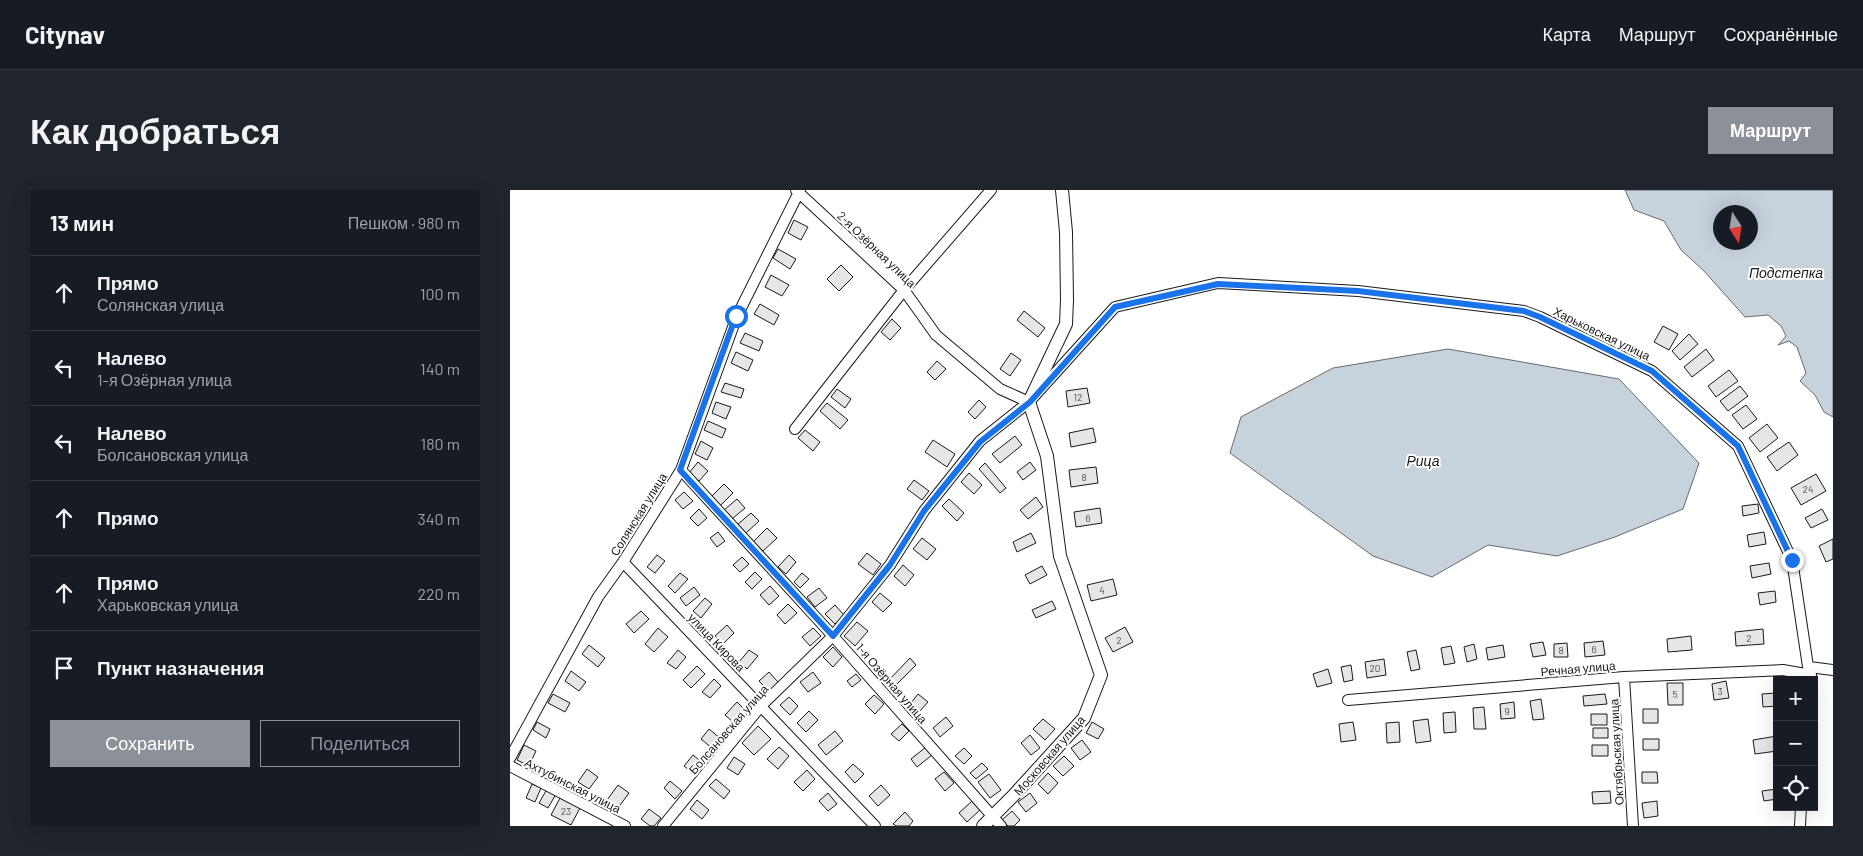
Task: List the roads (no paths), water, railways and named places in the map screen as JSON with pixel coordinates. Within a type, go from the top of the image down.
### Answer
[{"type":"street","name":"2-я Озёрная улица","points":[[798,190],[904,290],[936,335],[1000,389],[1029,402]]},
{"type":"street","name":"Солянская улица","points":[[510,758],[598,597],[623,562],[680,470],[736,316],[798,190]]},
{"type":"street","points":[[795,429],[904,290],[992,190]]},
{"type":"street","points":[[1029,402],[1066,324],[1066,232],[1062,190]]},
{"type":"street","name":"Харьковская улица","points":[[1029,402],[1115,307],[1218,284],[1358,291],[1524,311],[1652,371],[1738,446],[1792,560],[1810,674]]},
{"type":"street","name":"Болсановская улица","points":[[663,826],[761,706],[833,636],[890,565],[924,511],[980,442],[1029,402]]},
{"type":"street","name":"Московская улица","points":[[983,826],[996,821],[1014,796],[1084,718],[1101,675],[1060,556],[1047,456],[1029,402]]},
{"type":"street","name":"1-я Озёрная улица","points":[[680,470],[833,636],[996,821]]},
{"type":"street","name":"улица Кирова","points":[[623,562],[875,826]]},
{"type":"street","name":"Речная улица","points":[[1348,700],[1624,677],[1783,670],[1810,674],[1833,670]]},
{"type":"street","name":"Октябрьская улица","points":[[1624,677],[1633,826]]},
{"type":"street","name":"Ахтубинская улица","points":[[510,766],[625,826]]},
{"type":"street","points":[[1800,826],[1801,811]]},
{"type":"water","name":"Подстепка","points":[[1625,190],[1833,190],[1833,417],[1824,412],[1815,395],[1800,381],[1806,373],[1797,347],[1789,341],[1778,345],[1786,336],[1781,326],[1768,315],[1745,317],[1704,271],[1681,250],[1664,221],[1634,210]]},
{"type":"water","name":"Рица","points":[[1448,349],[1619,379],[1699,463],[1683,509],[1615,537],[1557,556],[1488,545],[1432,577],[1373,556],[1230,453],[1241,417],[1333,368]]}]
